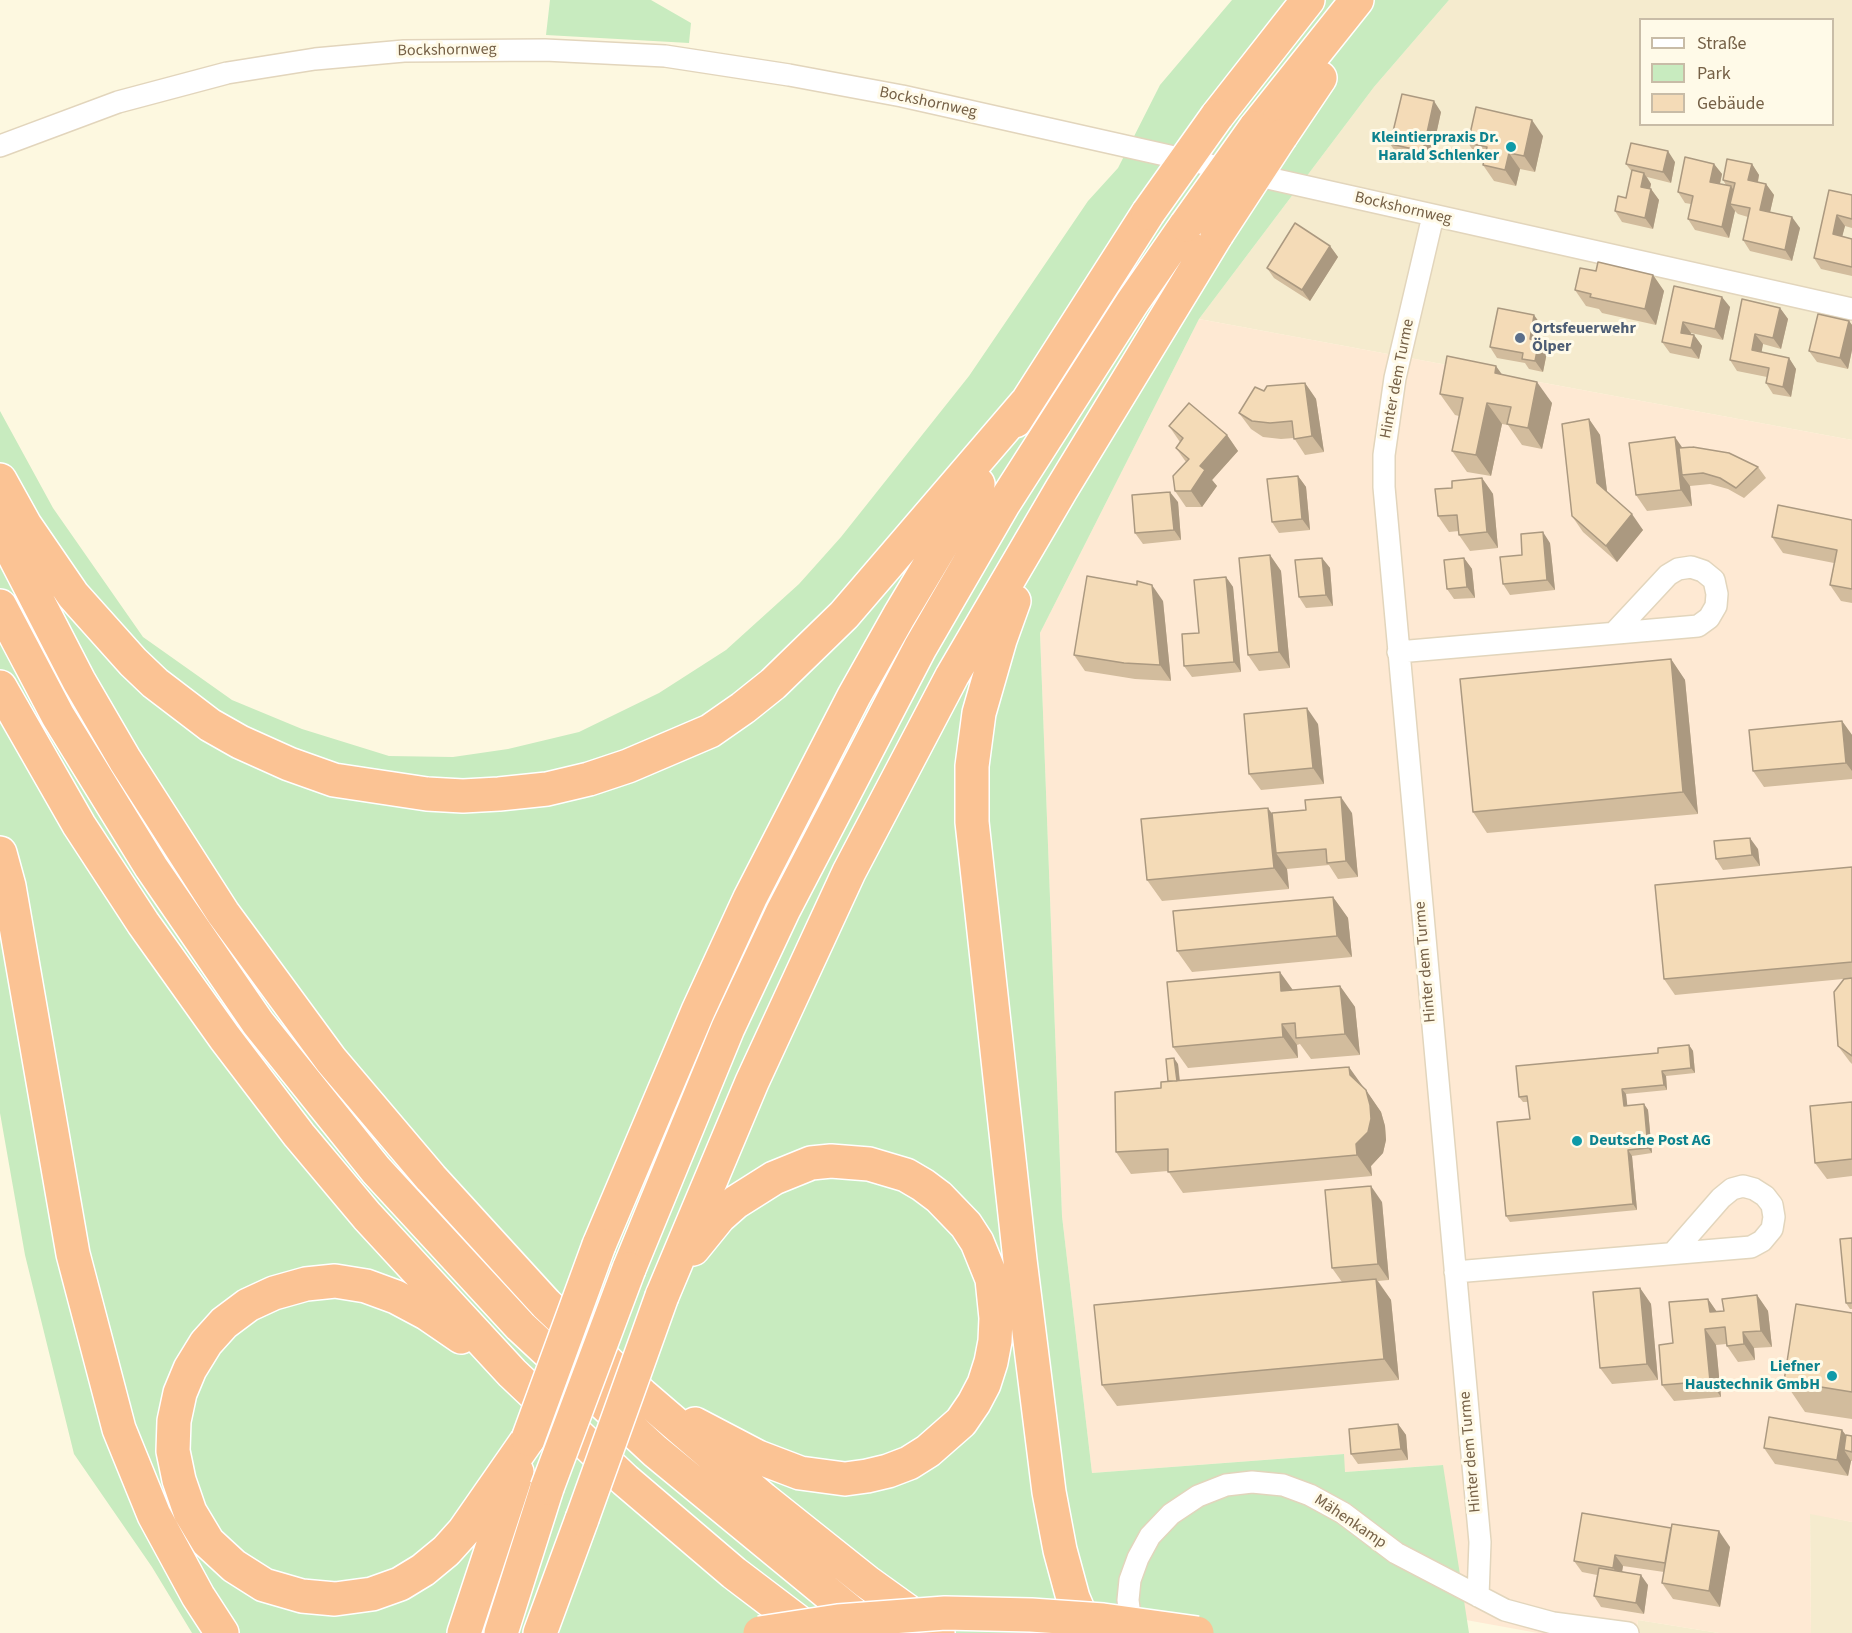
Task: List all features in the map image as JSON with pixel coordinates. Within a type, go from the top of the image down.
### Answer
[{"type":"highway","points":[[464,1633],[528,1439],[599,1245],[698,1011],[750,898],[859,686],[1026,403],[1148,213],[1217,116],[1308,0]]},
{"type":"highway","points":[[540,1633],[662,1296],[752,1082],[849,872],[952,676],[1060,490],[1201,230],[1357,0]]},
{"type":"highway","points":[[1268,132],[1372,0]]},
{"type":"highway","points":[[501,1633],[548,1488],[629,1269],[728,1028],[783,910],[920,648],[1004,503],[1132,303],[1201,230]]},
{"type":"highway","points":[[0,480],[25,525],[73,596],[155,683],[210,725],[240,742],[289,764],[334,780],[427,794],[463,796],[499,794],[547,789],[589,779],[628,766],[710,731],[743,708],[773,684],[844,615],[1026,403]]},
{"type":"highway","points":[[1060,490],[1026,565],[1000,640],[979,713],[972,766],[972,822],[1020,1260],[1049,1492],[1060,1550],[1073,1598],[1088,1633]]},
{"type":"highway","points":[[0,528],[79,681],[125,760],[210,894],[331,1059],[431,1178],[546,1304],[642,1395],[763,1499],[867,1582],[938,1633]]},
{"type":"highway","points":[[0,606],[58,716],[151,867],[258,1023],[376,1170],[520,1326],[655,1451],[877,1633]]},
{"type":"highway","points":[[0,687],[79,825],[143,923],[225,1038],[299,1135],[367,1216],[512,1373],[624,1480],[734,1573],[813,1633]]},
{"type":"highway","points":[[0,853],[9,886],[73,1254],[119,1429],[154,1515],[198,1596],[222,1633]]},
{"type":"highway","points":[[642,1395],[779,1466],[822,1477],[845,1479],[867,1476],[909,1463],[928,1451],[953,1430],[974,1403],[984,1384],[995,1341],[995,1299],[992,1279],[977,1242],[966,1226],[939,1197],[923,1185],[888,1169],[860,1162],[811,1163],[754,1189],[727,1209],[704,1233],[662,1296]]},
{"type":"highway","points":[[512,1373],[426,1313],[396,1297],[366,1286],[335,1281],[306,1284],[274,1293],[248,1305],[224,1323],[190,1369],[180,1393],[174,1421],[173,1451],[179,1480],[190,1512],[208,1542],[234,1566],[264,1585],[302,1596],[335,1599],[372,1594],[400,1584],[438,1557],[464,1531],[528,1439]]},
{"type":"highway","points":[[734,1573],[786,1633]]},
{"type":"highway","points":[[760,1633],[838,1621],[945,1613],[1031,1615],[1103,1620],[1197,1633]]},
{"type":"street","name":"Bockshornweg","points":[[0,146],[118,102],[226,74],[315,59],[404,51],[545,50],[665,56],[801,77],[902,96],[1852,309]]},
{"type":"street","name":"Hinter dem Turme","points":[[1433,216],[1395,378],[1384,455],[1384,487],[1480,1542],[1478,1596]]},
{"type":"street","points":[[1398,652],[1698,626],[1709,618],[1716,606],[1717,594],[1714,580],[1703,571],[1691,567],[1678,569],[1668,574],[1614,633]]},
{"type":"street","points":[[1455,1272],[1751,1247],[1762,1242],[1772,1229],[1774,1217],[1772,1205],[1765,1196],[1754,1189],[1743,1186],[1732,1190],[1721,1198],[1673,1253]]},
{"type":"street","name":"Mähenkamp","points":[[1132,1633],[1128,1600],[1130,1580],[1137,1558],[1150,1536],[1171,1514],[1198,1496],[1226,1485],[1252,1482],[1283,1485],[1310,1495],[1343,1513],[1396,1553],[1505,1610],[1553,1623],[1628,1633]]},
{"type":"shaded area","points":[[1449,0],[1852,0],[1852,440],[1199,319],[1374,87]]},
{"type":"shaded area","points":[[1199,319],[1852,440],[1852,1522],[1810,1514],[1811,1633],[1719,1633],[1638,1620],[1636,1633],[1538,1633],[1466,1620],[1442,1465],[1344,1472],[1343,1454],[1092,1473],[1062,1216],[1040,633]]},
{"type":"shaded area","points":[[1810,1513],[1852,1522],[1852,1633],[1811,1633]]},
{"type":"shaded area","points":[[1638,1620],[1719,1633],[1636,1633]]},
{"type":"green space","points":[[550,0],[651,0],[691,23],[689,43],[546,35]]},
{"type":"green space","points":[[1232,0],[1449,0],[1374,87],[1199,319],[1040,633],[1062,1216],[1092,1473],[1344,1454],[1345,1472],[1443,1465],[1469,1633],[192,1633],[152,1567],[74,1454],[25,1255],[0,1113],[0,411],[53,508],[143,637],[232,700],[302,729],[389,756],[453,757],[508,749],[579,732],[659,693],[726,650],[799,584],[841,537],[969,376],[1088,201],[1118,168],[1160,85]]},
{"type":"building","points":[[1402,94],[1434,101],[1423,151],[1390,144]]},
{"type":"building","points":[[1476,107],[1532,120],[1524,156],[1509,153],[1505,170],[1483,165],[1487,147],[1468,143]]},
{"type":"building","points":[[1631,143],[1668,151],[1663,172],[1626,164]]},
{"type":"building","points":[[1685,157],[1714,164],[1710,182],[1731,186],[1722,227],[1688,219],[1693,196],[1678,192]]},
{"type":"building","points":[[1727,159],[1752,164],[1748,180],[1766,184],[1760,210],[1792,217],[1785,250],[1743,240],[1750,208],[1730,204],[1735,183],[1723,180]]},
{"type":"building","points":[[1632,170],[1644,173],[1641,187],[1651,189],[1645,218],[1615,211],[1618,196],[1626,198]]},
{"type":"building","points":[[1829,190],[1852,195],[1852,219],[1837,215],[1833,234],[1852,239],[1852,267],[1814,258]]},
{"type":"building","points":[[1295,223],[1330,246],[1302,290],[1267,268]]},
{"type":"building","points":[[1598,262],[1653,275],[1645,309],[1590,297],[1591,294],[1575,290],[1580,268],[1596,271]]},
{"type":"building","points":[[1674,286],[1722,297],[1715,329],[1683,322],[1681,333],[1694,335],[1691,348],[1662,342]]},
{"type":"building","points":[[1742,299],[1780,308],[1773,338],[1755,334],[1752,350],[1789,358],[1783,387],[1766,383],[1769,368],[1730,360]]},
{"type":"building","name":"Ortsfeuerwehr Ölper","points":[[1498,308],[1534,315],[1530,339],[1539,341],[1535,361],[1522,359],[1523,353],[1490,347]]},
{"type":"building","points":[[1818,314],[1849,321],[1840,358],[1809,351]]},
{"type":"building","points":[[1447,356],[1496,366],[1495,373],[1537,382],[1528,428],[1507,424],[1511,407],[1487,403],[1476,455],[1452,451],[1463,398],[1440,394]]},
{"type":"building","points":[[1305,383],[1312,436],[1294,439],[1292,421],[1270,423],[1252,421],[1239,413],[1255,387],[1264,391],[1267,386]]},
{"type":"building","points":[[1189,403],[1227,435],[1200,466],[1205,470],[1191,491],[1175,491],[1173,476],[1189,459],[1176,448],[1183,438],[1169,426]]},
{"type":"building","points":[[1589,419],[1597,483],[1632,514],[1606,546],[1572,516],[1562,424]]},
{"type":"building","points":[[1675,437],[1681,490],[1636,495],[1629,443]]},
{"type":"building","points":[[1693,447],[1729,453],[1758,467],[1736,488],[1720,478],[1703,473],[1682,475],[1679,448]]},
{"type":"building","points":[[1298,476],[1302,519],[1272,522],[1267,479]]},
{"type":"building","points":[[1482,478],[1487,532],[1459,535],[1457,515],[1438,516],[1435,489],[1452,488],[1452,481]]},
{"type":"building","points":[[1170,492],[1174,530],[1135,533],[1132,495]]},
{"type":"building","points":[[1778,505],[1852,520],[1852,589],[1830,585],[1837,550],[1772,537]]},
{"type":"building","points":[[1543,532],[1547,580],[1503,584],[1500,557],[1522,555],[1521,534]]},
{"type":"building","points":[[1270,555],[1279,652],[1248,655],[1239,558]]},
{"type":"building","points":[[1322,558],[1326,595],[1299,597],[1295,560]]},
{"type":"building","points":[[1464,558],[1467,587],[1447,589],[1444,560]]},
{"type":"building","points":[[1087,576],[1137,585],[1137,581],[1152,585],[1160,665],[1124,663],[1074,655]]},
{"type":"building","points":[[1226,577],[1234,662],[1184,666],[1182,634],[1199,633],[1194,580]]},
{"type":"building","points":[[1671,659],[1683,792],[1473,812],[1460,679]]},
{"type":"building","points":[[1307,708],[1313,768],[1249,774],[1244,714]]},
{"type":"building","points":[[1842,721],[1846,763],[1753,771],[1749,730]]},
{"type":"building","points":[[1341,797],[1346,861],[1327,863],[1326,849],[1276,853],[1272,813],[1306,810],[1305,800]]},
{"type":"building","points":[[1268,808],[1274,868],[1147,880],[1141,819]]},
{"type":"building","points":[[1750,838],[1752,855],[1716,859],[1714,841]]},
{"type":"building","points":[[1852,867],[1852,962],[1664,979],[1655,885]]},
{"type":"building","points":[[1333,897],[1337,936],[1177,951],[1173,911]]},
{"type":"building","points":[[1280,972],[1281,991],[1340,986],[1345,1034],[1296,1038],[1295,1023],[1282,1024],[1283,1037],[1173,1047],[1167,982]]},
{"type":"building","points":[[1852,978],[1852,1056],[1838,1046],[1834,992],[1844,979]]},
{"type":"building","name":"Deutsche Post AG","points":[[1689,1045],[1691,1068],[1662,1071],[1664,1085],[1622,1089],[1624,1106],[1644,1104],[1648,1148],[1628,1150],[1633,1204],[1506,1216],[1497,1122],[1530,1119],[1527,1096],[1519,1097],[1516,1066],[1658,1053],[1658,1048]]},
{"type":"building","points":[[1174,1058],[1177,1081],[1168,1081],[1166,1059]]},
{"type":"building","points":[[1349,1067],[1350,1075],[1366,1090],[1370,1105],[1371,1119],[1368,1132],[1356,1144],[1357,1155],[1168,1172],[1168,1149],[1116,1152],[1115,1092],[1161,1088],[1161,1082]]},
{"type":"building","points":[[1852,1102],[1852,1159],[1815,1163],[1810,1106]]},
{"type":"building","points":[[1371,1186],[1378,1264],[1332,1268],[1325,1190]]},
{"type":"building","points":[[1852,1238],[1852,1303],[1846,1303],[1840,1239]]},
{"type":"building","points":[[1376,1279],[1384,1359],[1102,1385],[1094,1305]]},
{"type":"building","points":[[1640,1288],[1647,1364],[1600,1368],[1593,1292]]},
{"type":"building","points":[[1757,1295],[1761,1331],[1743,1332],[1744,1344],[1727,1346],[1725,1327],[1705,1329],[1710,1381],[1662,1385],[1659,1345],[1673,1343],[1669,1302],[1708,1299],[1710,1312],[1724,1311],[1722,1299]]},
{"type":"building","points":[[1796,1304],[1852,1313],[1852,1392],[1784,1381]]},
{"type":"building","points":[[1769,1417],[1842,1430],[1837,1460],[1764,1448]]},
{"type":"building","points":[[1398,1424],[1401,1449],[1351,1454],[1349,1429]]},
{"type":"building","points":[[1846,1435],[1852,1436],[1852,1452],[1844,1450]]},
{"type":"building","points":[[1582,1513],[1671,1528],[1665,1563],[1615,1555],[1613,1568],[1574,1561]]},
{"type":"building","points":[[1672,1524],[1719,1531],[1709,1591],[1662,1583]]},
{"type":"building","points":[[1599,1568],[1641,1575],[1636,1603],[1594,1596]]},
{"type":"place","name":"Kleintierpraxis Dr. Harald Schlenker","points":[[1511,147]]},
{"type":"place","name":"Ortsfeuerwehr Ölper","points":[[1520,338]]},
{"type":"place","name":"Deutsche Post AG","points":[[1577,1141]]},
{"type":"place","name":"Liefner Haustechnik GmbH","points":[[1832,1376]]}]
